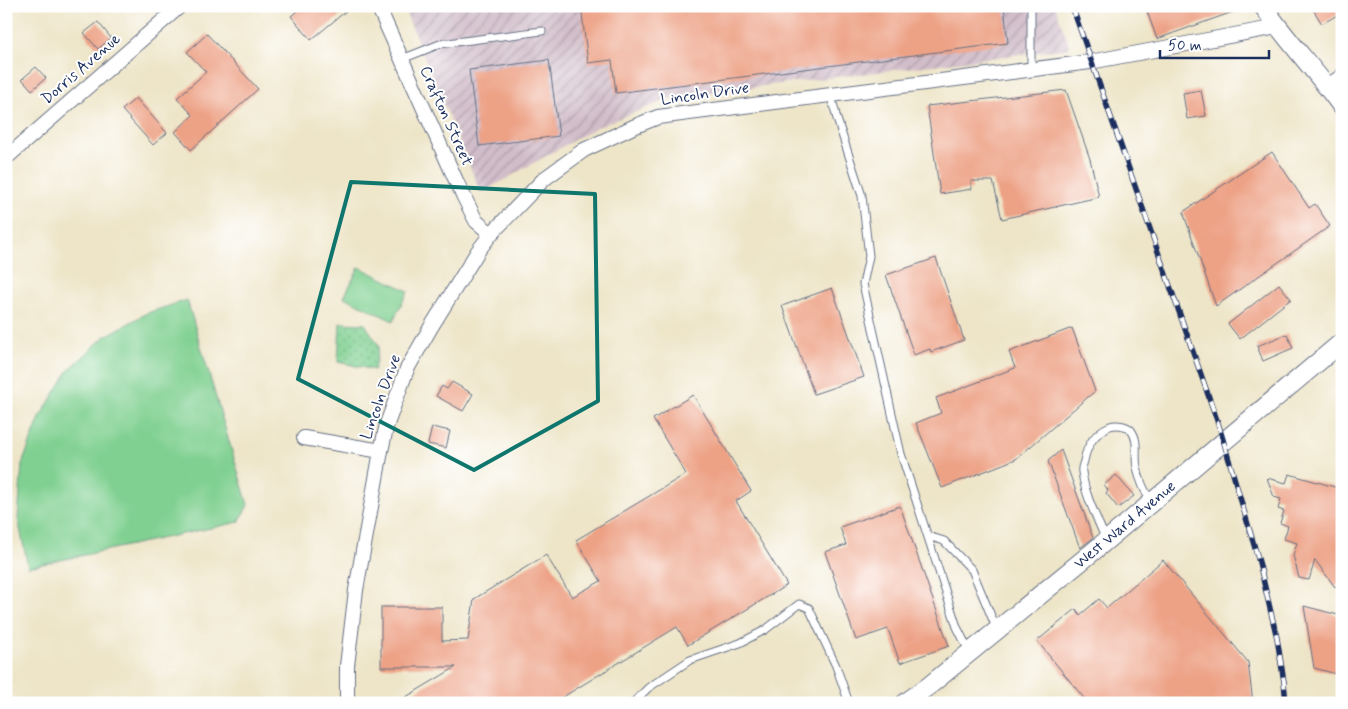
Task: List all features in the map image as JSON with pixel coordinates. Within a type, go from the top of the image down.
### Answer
[{"type":"street","name":"Dorris Avenue","points":[[6,158],[180,6]]},
{"type":"street","name":"Crafton Street","points":[[378,6],[458,185],[476,221],[491,234]]},
{"type":"street","points":[[1262,6],[1342,107]]},
{"type":"street","name":"Lincoln Drive","points":[[349,703],[347,696],[347,666],[356,590],[380,451],[387,424],[407,368],[478,251],[491,234],[544,179],[584,150],[658,117],[1090,62],[1277,27]]},
{"type":"street","points":[[1327,87],[1342,76]]},
{"type":"street","name":"West Ward Avenue","points":[[905,703],[998,630],[1342,342]]},
{"type":"street","points":[[304,438],[380,451]]},
{"type":"lane","points":[[1030,6],[1031,69]]},
{"type":"lane","points":[[402,60],[440,44],[542,31]]},
{"type":"lane","points":[[832,94],[837,119],[862,196],[869,256],[863,284],[901,454],[957,627],[970,653]]},
{"type":"lane","points":[[1106,540],[1090,504],[1081,470],[1087,447],[1100,431],[1113,425],[1123,425],[1131,430],[1136,441],[1136,464],[1140,481],[1151,503]]},
{"type":"lane","points":[[928,536],[944,541],[972,570],[998,630]]},
{"type":"lane","points":[[632,703],[648,688],[690,660],[740,643],[765,630],[799,604],[809,608],[836,666],[849,703]]},
{"type":"highlighted area","points":[[351,182],[595,194],[598,401],[474,470],[298,379]]},
{"type":"shaded area","points":[[403,6],[1055,6],[1070,48],[674,97],[597,127],[481,193]]},
{"type":"green space","points":[[359,267],[408,291],[393,321],[344,297]]},
{"type":"green space","points":[[187,300],[248,505],[239,522],[28,567],[18,519],[22,464],[41,415],[68,371],[104,337],[147,313]]},
{"type":"green space","points":[[340,323],[365,324],[379,346],[374,370],[338,362]]},
{"type":"building","points":[[303,6],[352,6],[311,40],[291,16]]},
{"type":"building","points":[[581,6],[1004,6],[1008,43],[616,93],[612,60],[588,63]]},
{"type":"building","points":[[1145,6],[1243,6],[1244,8],[1157,39]]},
{"type":"building","points":[[1311,6],[1334,6],[1339,14],[1322,24]]},
{"type":"building","points":[[98,22],[111,38],[98,49],[84,33]]},
{"type":"building","points":[[207,34],[258,89],[191,150],[175,132],[193,115],[177,98],[206,72],[187,52]]},
{"type":"building","points":[[549,60],[559,136],[479,146],[469,70]]},
{"type":"building","points":[[36,67],[46,78],[32,90],[22,79]]},
{"type":"building","points":[[1066,90],[1090,159],[1099,197],[1002,219],[993,181],[971,181],[972,189],[940,194],[927,106]]},
{"type":"building","points":[[1201,90],[1206,116],[1187,119],[1183,93]]},
{"type":"building","points":[[136,98],[167,133],[153,145],[122,110]]},
{"type":"building","points":[[1272,152],[1309,208],[1315,204],[1330,226],[1216,306],[1183,212]]},
{"type":"building","points":[[936,258],[964,340],[931,352],[930,349],[914,355],[886,275]]},
{"type":"building","points":[[1279,284],[1291,299],[1240,339],[1228,324]]},
{"type":"building","points":[[832,288],[864,377],[814,394],[782,306]]},
{"type":"building","points":[[1072,328],[1095,391],[1016,459],[942,488],[916,423],[941,413],[936,398],[1015,368],[1009,352]]},
{"type":"building","points":[[1287,334],[1293,348],[1263,361],[1257,346]]},
{"type":"building","points":[[452,382],[473,394],[463,411],[436,396],[442,386],[447,389]]},
{"type":"building","points":[[693,395],[751,491],[736,501],[787,585],[688,645],[677,627],[553,703],[396,703],[456,667],[381,667],[381,607],[442,607],[442,641],[468,640],[474,599],[546,555],[572,597],[601,581],[576,540],[686,474],[653,419]]},
{"type":"building","points":[[432,427],[450,431],[446,448],[428,444]]},
{"type":"building","points":[[1061,450],[1093,538],[1080,548],[1048,461]]},
{"type":"building","points":[[1289,474],[1342,489],[1342,582],[1335,587],[1315,560],[1309,580],[1299,578],[1293,555],[1297,543],[1284,539],[1288,526],[1280,523],[1284,511],[1278,509],[1281,499],[1274,497],[1267,478],[1286,483]]},
{"type":"building","points":[[1116,475],[1134,496],[1118,508],[1106,493],[1108,490],[1104,485]]},
{"type":"building","points":[[900,506],[949,646],[900,663],[888,629],[856,640],[825,552],[846,545],[840,527]]},
{"type":"building","points":[[1163,560],[1248,662],[1253,703],[1088,703],[1037,641],[1076,609],[1080,615],[1099,599],[1107,608]]},
{"type":"building","points":[[1304,606],[1342,616],[1342,653],[1336,674],[1314,668]]},
{"type":"railway","points":[[1072,6],[1219,426],[1259,562],[1277,638],[1286,703]]}]
